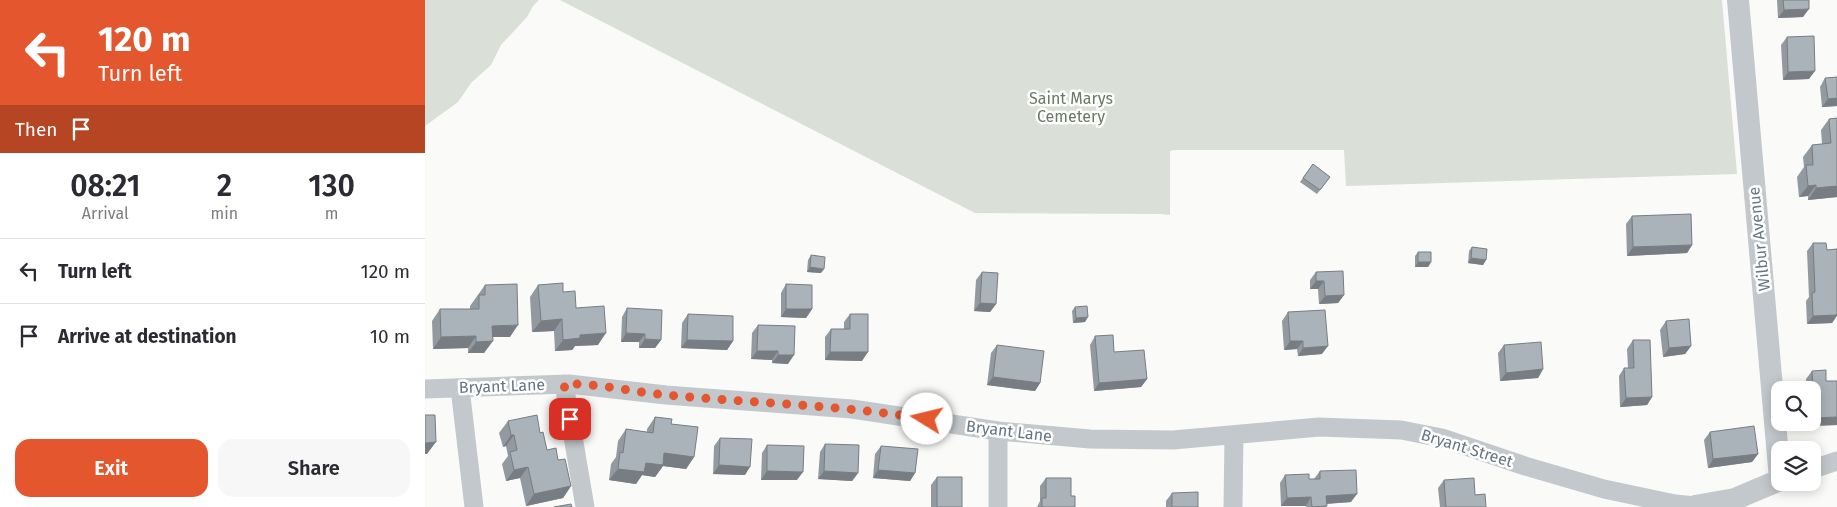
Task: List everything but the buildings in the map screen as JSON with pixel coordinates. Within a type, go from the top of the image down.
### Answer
[{"type":"street","name":"Wilbur Avenue","points":[[1739,0],[1777,441]]},
{"type":"street","name":"Bryant Lane","points":[[425,389],[564,384],[666,395],[852,408],[998,431],[1055,437],[1115,440]]},
{"type":"street","points":[[564,384],[585,507]]},
{"type":"street","points":[[460,388],[474,507]]},
{"type":"street","name":"Bryant Street","points":[[1115,440],[1173,440],[1319,428],[1381,429],[1421,433],[1604,489],[1668,503],[1695,506],[1735,498],[1771,483]]},
{"type":"street","points":[[998,431],[999,507]]},
{"type":"street","points":[[1233,507],[1234,436]]},
{"type":"street","points":[[1821,466],[1837,461]]},
{"type":"green space","points":[[425,0],[539,0],[527,17],[501,45],[491,65],[471,83],[458,102],[425,126]]},
{"type":"green space","name":"Saint Marys Cemetery","points":[[560,0],[1722,0],[1737,174],[1346,186],[1344,150],[1174,150],[1170,151],[1170,215],[975,213]]},
{"type":"route","points":[[570,419],[564,384],[666,395],[852,408],[927,419]]}]
